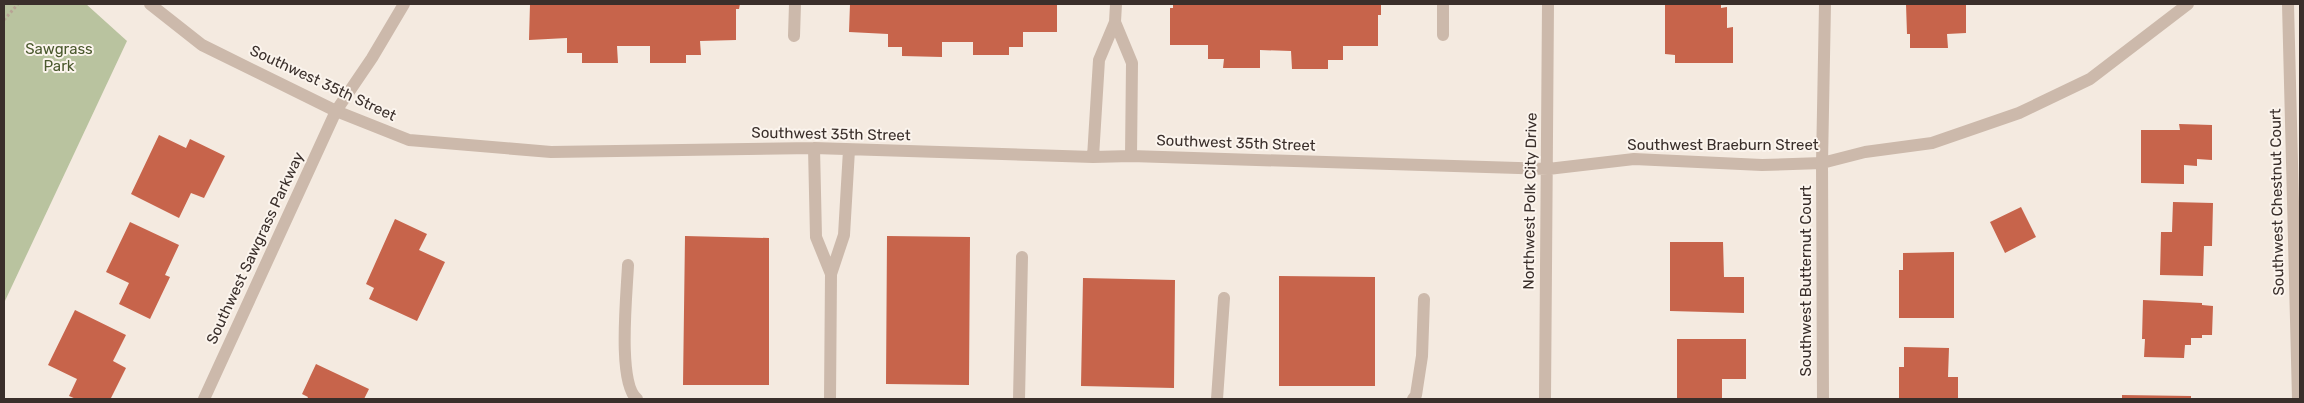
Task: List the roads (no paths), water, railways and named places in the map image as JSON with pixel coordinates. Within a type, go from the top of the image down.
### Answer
[{"type":"street","name":"Southwest 35th Street","points":[[150,4],[202,44],[336,111],[409,140],[533,151],[814,148],[1548,169]]},
{"type":"street","points":[[794,36],[795,4]]},
{"type":"street","points":[[1094,157],[1100,60],[1115,22],[1116,4]]},
{"type":"street","points":[[1442,35],[1443,4]]},
{"type":"street","name":"Northwest Polk City Drive","points":[[1545,399],[1548,4]]},
{"type":"street","name":"Southwest Butternut Court","points":[[1823,399],[1822,163],[1825,4]]},
{"type":"street","name":"Southwest Braeburn Street","points":[[1548,169],[1634,159],[1744,164],[1822,163],[1866,152],[1932,143],[2020,113],[2090,79],[2188,4]]},
{"type":"street","name":"Southwest Chestnut Court","points":[[2288,4],[2298,399]]},
{"type":"street","name":"Southwest Sawgrass Parkway","points":[[204,399],[336,111],[372,58],[400,5]]},
{"type":"street","points":[[1115,22],[1132,63],[1131,156]]},
{"type":"street","points":[[814,148],[816,237],[831,274]]},
{"type":"street","points":[[830,399],[831,274],[844,235],[849,150]]},
{"type":"street","points":[[1019,399],[1022,257]]},
{"type":"street","points":[[628,265],[624,368],[632,396],[637,399]]},
{"type":"street","points":[[1217,399],[1224,298]]},
{"type":"street","points":[[1413,399],[1416,394],[1422,356],[1424,299]]},
{"type":"park label","name":"Sawgrass Park","points":[[59,58]]}]
